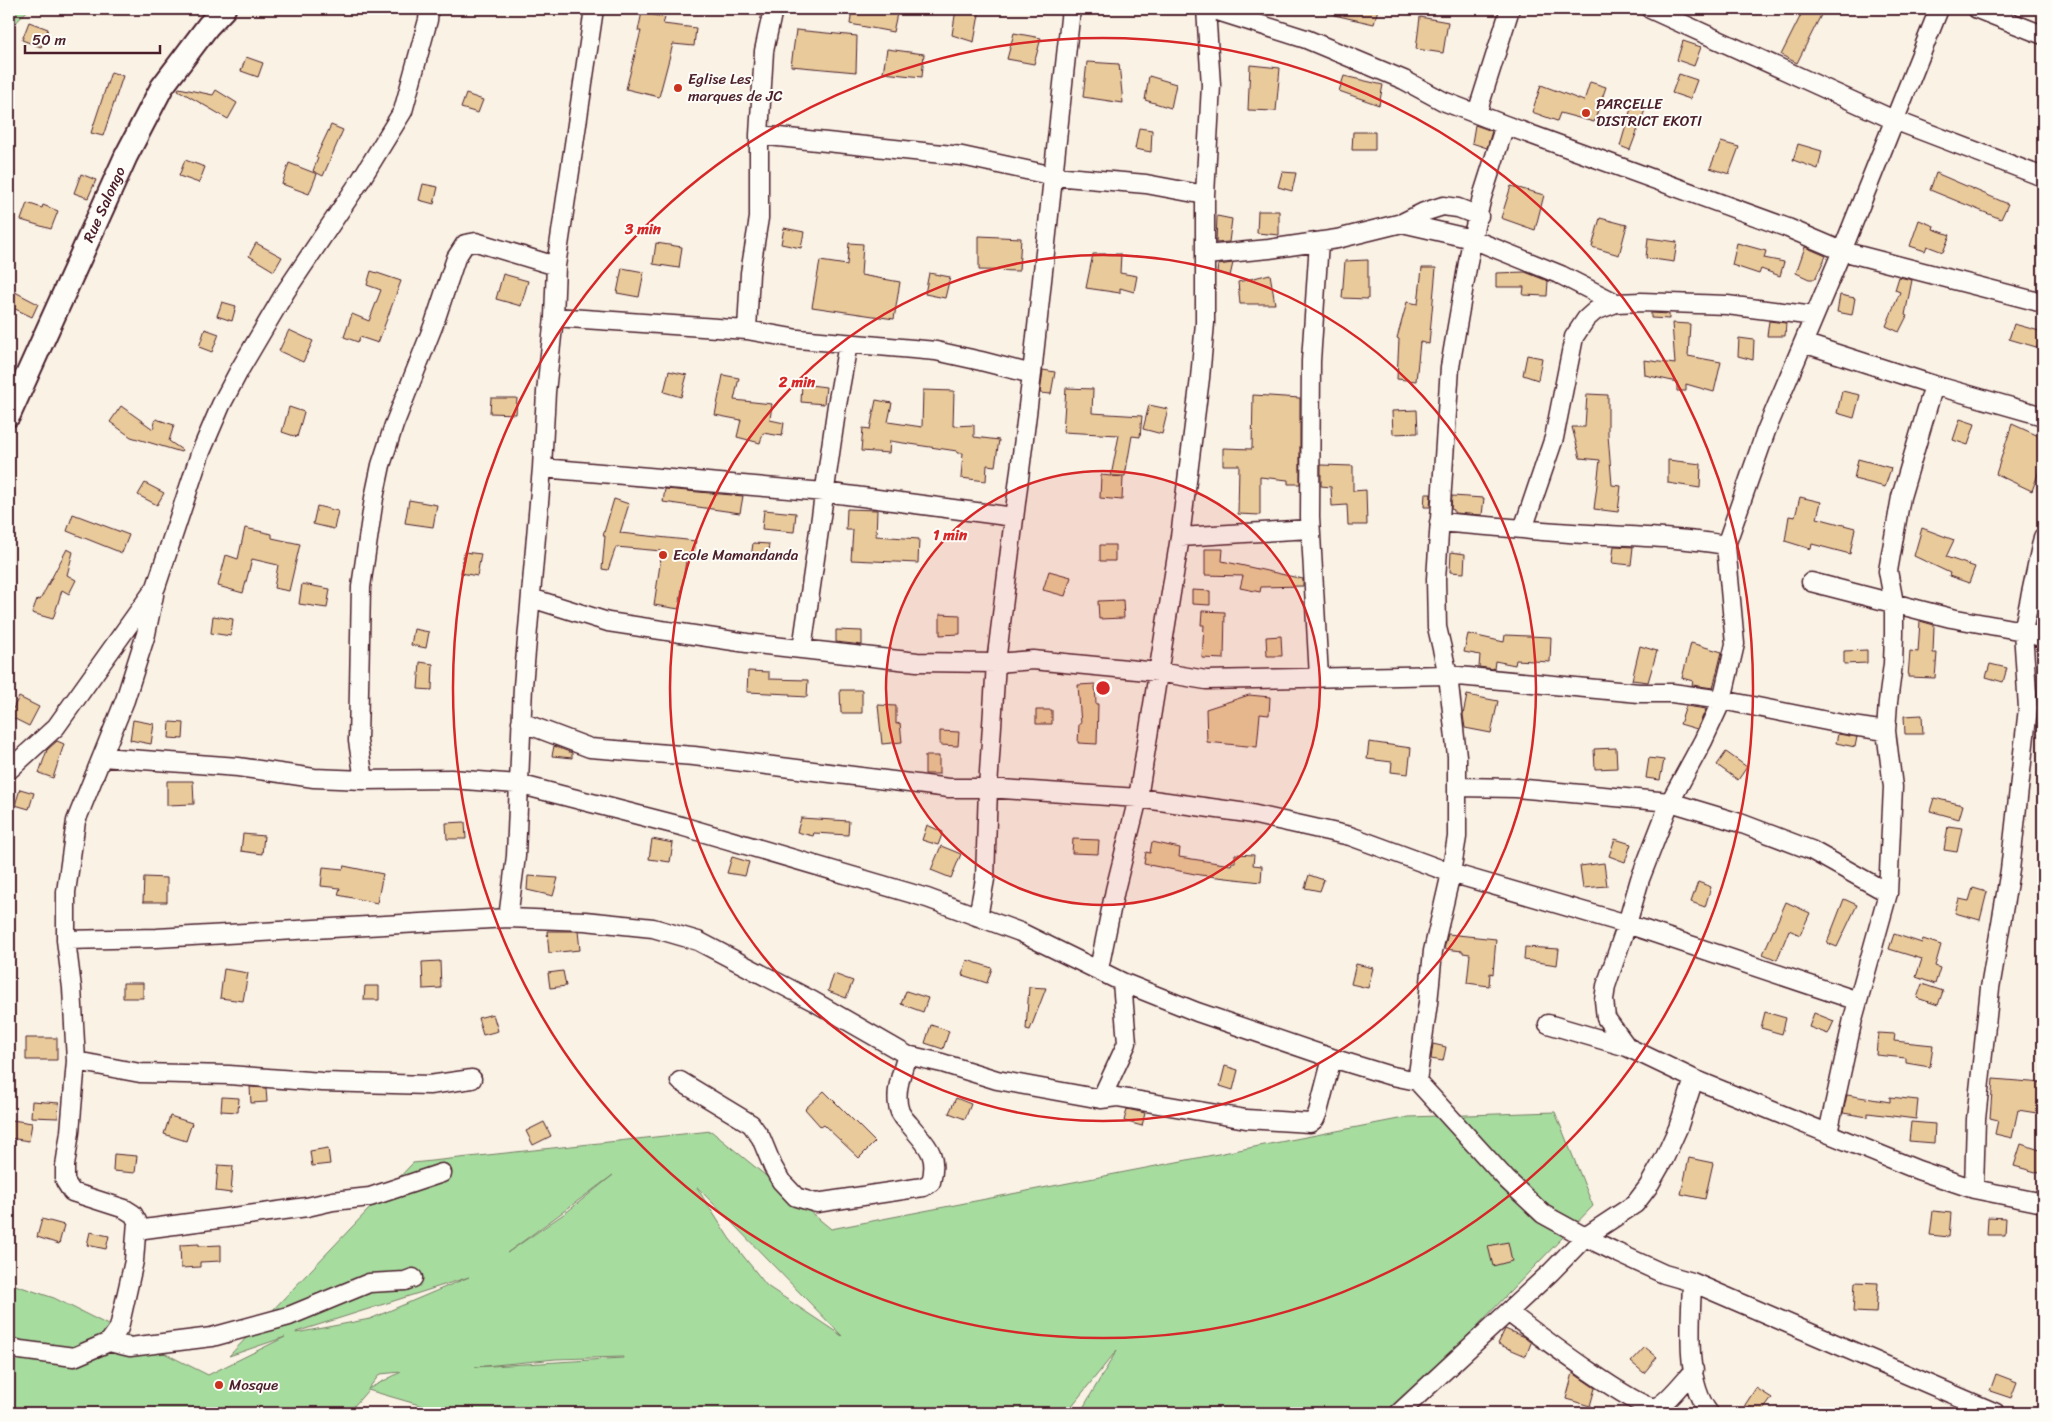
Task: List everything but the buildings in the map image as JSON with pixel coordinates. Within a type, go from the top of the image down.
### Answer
[{"type":"street","name":"Rue Salongo","points":[[9,416],[126,156],[162,86],[208,26],[224,9]]},
{"type":"street","points":[[9,1347],[74,1356],[109,1342],[119,1328],[134,1261],[138,1222],[133,1214],[125,1209],[72,1192],[65,1181],[76,1061],[72,988],[66,940],[66,892],[76,822],[125,700],[146,634],[156,587],[200,454],[224,398],[286,291],[360,181],[403,111],[428,20],[429,9]]},
{"type":"street","points":[[508,918],[516,856],[521,722],[542,468],[546,392],[554,317],[556,266],[594,9]]},
{"type":"street","points":[[747,330],[750,273],[759,218],[759,135],[764,51],[773,9]]},
{"type":"street","points":[[978,917],[985,879],[988,788],[996,663],[1032,374],[1071,9]]},
{"type":"street","points":[[1099,970],[1115,890],[1138,798],[1180,537],[1200,378],[1205,323],[1205,195],[1211,85],[1206,9]]},
{"type":"street","points":[[1211,9],[1306,38],[1404,80],[1443,101],[1788,228],[1842,250],[2043,303]]},
{"type":"street","points":[[1477,113],[1510,9]]},
{"type":"street","points":[[1650,9],[1894,120],[2043,177]]},
{"type":"street","points":[[1627,1047],[1606,1018],[1604,1000],[1606,986],[1640,879],[1670,802],[1703,741],[1722,700],[1735,644],[1726,545],[1766,431],[1842,250],[1939,9]]},
{"type":"street","points":[[1977,9],[2043,35]]},
{"type":"street","points":[[1417,1081],[1433,951],[1451,874],[1457,837],[1457,756],[1448,675],[1437,627],[1436,579],[1450,367],[1472,239],[1482,197],[1505,125]]},
{"type":"street","points":[[759,135],[962,156],[1054,176],[1146,184],[1205,195]]},
{"type":"street","points":[[1206,255],[1269,249],[1337,239],[1402,222],[1443,206],[1458,208],[1479,216]]},
{"type":"street","points":[[1402,222],[1472,239],[1561,275],[1616,304]]},
{"type":"street","points":[[364,780],[358,741],[361,587],[374,498],[381,465],[394,425],[434,324],[448,277],[456,258],[465,244],[476,242],[556,266]]},
{"type":"street","points":[[1319,242],[1311,361],[1310,528],[1319,677]]},
{"type":"street","points":[[1523,529],[1554,438],[1574,337],[1583,324],[1596,311],[1616,304],[1641,302],[1727,305],[1814,316]]},
{"type":"street","points":[[554,317],[747,330],[798,339],[936,351],[982,360],[1032,374]]},
{"type":"street","points":[[1803,343],[1934,385],[2043,416]]},
{"type":"street","points":[[802,649],[824,492],[848,344]]},
{"type":"street","points":[[1828,1133],[1858,1001],[1888,893],[1893,787],[1886,731],[1894,664],[1894,603],[1888,571],[1901,498],[1934,385]]},
{"type":"street","points":[[542,468],[824,492],[1014,517]]},
{"type":"street","points":[[1440,522],[1560,533],[1700,541],[1726,545]]},
{"type":"street","points":[[1180,537],[1310,528]]},
{"type":"street","points":[[1974,1189],[1976,1119],[1990,988],[2010,870],[2028,708],[2023,631],[2043,537]]},
{"type":"street","points":[[1811,582],[1951,618],[2023,631],[2043,638]]},
{"type":"street","points":[[9,770],[56,727],[156,587]]},
{"type":"street","points":[[531,598],[608,622],[747,643],[917,662],[996,663],[1033,660],[1158,672],[1206,680],[1448,675],[1639,694],[1672,693],[1722,700],[1886,731]]},
{"type":"street","points":[[521,722],[590,748],[694,756],[949,788],[988,788],[1138,798],[1247,813],[1350,836],[1451,874],[1627,924],[1858,1001]]},
{"type":"street","points":[[102,757],[238,767],[314,778],[364,780],[451,779],[518,784],[681,826],[927,898],[1020,932],[1122,982],[1206,1015],[1332,1058],[1388,1075],[1417,1081],[1523,1196],[1543,1214],[1585,1237],[1664,1274],[1692,1282],[1996,1413]]},
{"type":"street","points":[[1458,787],[1516,788],[1670,802],[1740,823],[1812,850],[1888,893]]},
{"type":"street","points":[[66,940],[157,938],[508,918],[585,921],[653,928],[698,941],[813,1001],[907,1055],[942,1062],[997,1080],[1101,1099],[1117,1097],[1246,1119],[1310,1123],[1315,1119],[1318,1112],[1332,1058]]},
{"type":"street","points":[[1101,1099],[1127,1043],[1122,982]]},
{"type":"street","points":[[1548,1024],[1627,1047],[1694,1079],[1918,1170],[1974,1189],[2043,1203]]},
{"type":"street","points":[[680,1081],[751,1124],[761,1138],[773,1167],[788,1191],[796,1198],[816,1203],[923,1186],[931,1182],[934,1159],[929,1148],[900,1112],[899,1080],[907,1055]]},
{"type":"street","points":[[76,1061],[140,1073],[230,1075],[322,1082],[429,1085],[472,1079]]},
{"type":"street","points":[[1400,1413],[1585,1237],[1635,1204],[1648,1187],[1678,1128],[1694,1079]]},
{"type":"street","points":[[137,1230],[307,1207],[370,1196],[442,1173]]},
{"type":"street","points":[[109,1342],[130,1347],[212,1337],[289,1316],[368,1283],[405,1281],[413,1278]]},
{"type":"street","points":[[1692,1282],[1690,1342],[1696,1385],[1702,1404],[1709,1413]]},
{"type":"street","points":[[1508,1312],[1624,1394],[1649,1407],[1657,1406],[1665,1400],[1694,1370]]},
{"type":"green space","points":[[9,9],[29,9],[9,30]]},
{"type":"green space","points":[[1555,1112],[1593,1206],[1393,1413],[1080,1413],[1117,1350],[1066,1413],[447,1413],[368,1390],[348,1413],[9,1413],[9,1283],[54,1298],[208,1375],[285,1337],[229,1356],[413,1163],[711,1131],[831,1229],[1409,1117]],"holes":[[[613,1175],[568,1211],[507,1253]],[[697,1188],[842,1336],[767,1286],[729,1238]],[[469,1277],[370,1319],[296,1332]],[[623,1357],[623,1358],[475,1367],[556,1359]],[[401,1372],[368,1389],[380,1374]]]},
{"type":"place","name":"Eglise Les marques de JC","points":[[678,88]]},
{"type":"place","name":"PARCELLE DISTRICT EKOTI","points":[[1586,113]]},
{"type":"place","name":"Ecole Mamandanda","points":[[663,555]]},
{"type":"place","name":"Mosque","points":[[219,1385]]}]
